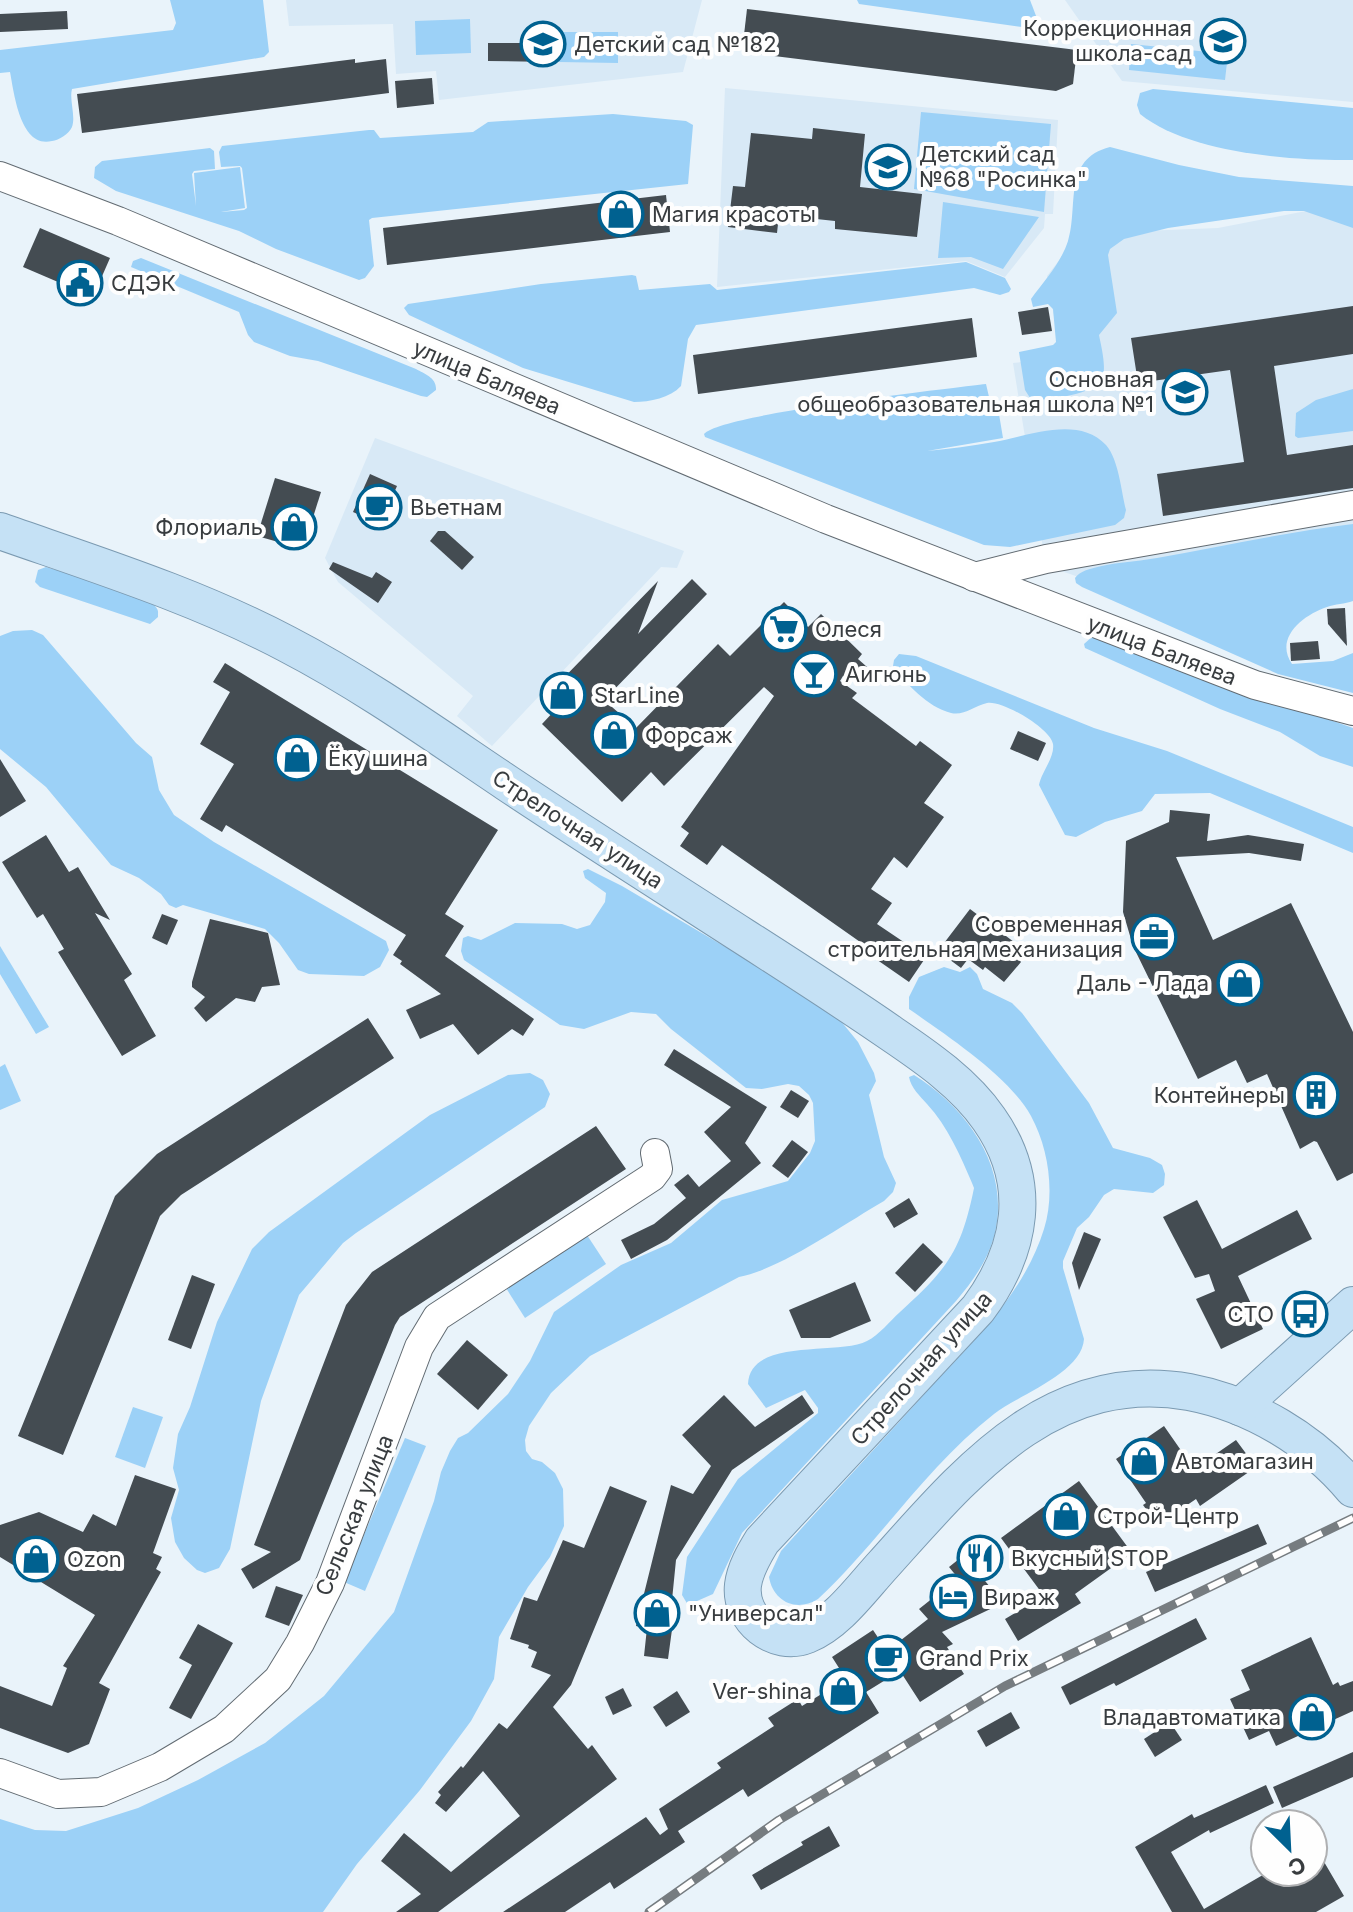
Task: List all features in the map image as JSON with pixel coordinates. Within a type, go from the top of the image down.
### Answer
[{"type":"main road","name":"Стрелочная улица","points":[[0,531],[183,597],[284,642],[375,693],[601,845],[832,992],[931,1062],[988,1117],[1009,1159],[1018,1205],[1012,1250],[997,1284],[971,1317],[762,1541],[742,1586],[750,1615],[763,1630],[777,1638],[789,1639],[807,1635],[826,1623],[865,1585],[949,1492],[1012,1436],[1062,1406],[1109,1391],[1159,1387],[1204,1395],[1240,1407],[1261,1416],[1312,1448],[1353,1489]]},
{"type":"main road","points":[[1240,1407],[1353,1305]]},
{"type":"street","name":"улица Баляева","points":[[0,176],[118,221],[826,519],[1255,685],[1353,711]]},
{"type":"street","points":[[974,577],[1046,559],[1353,505]]},
{"type":"street","name":"Сельская улица","points":[[0,1773],[58,1794],[101,1792],[160,1767],[224,1729],[249,1708],[278,1679],[330,1583],[419,1347],[437,1317],[652,1177],[658,1169],[655,1153]]},
{"type":"shaded area","points":[[170,0],[263,0],[269,52],[264,57],[72,89],[73,123],[69,132],[52,141],[41,141],[32,136],[20,117],[10,72],[0,73],[0,50],[173,30],[176,23]]},
{"type":"shaded area","name":"Детский сад №182","points":[[286,0],[702,0],[683,72],[439,100],[436,71],[396,74],[393,24],[289,26]]},
{"type":"shaded area","points":[[857,0],[1030,0],[1038,21],[1022,27],[859,4]]},
{"type":"shaded area","name":"Коррекционная школа-сад","points":[[1065,0],[1353,0],[1353,102],[1122,81]]},
{"type":"shaded area","points":[[470,19],[471,53],[416,55],[415,21]]},
{"type":"shaded area","points":[[559,32],[618,32],[618,63],[559,62]]},
{"type":"shaded area","points":[[1131,44],[1228,54],[1225,80],[1129,70]]},
{"type":"shaded area","name":"Детский сад №68 \"Росинка\"","points":[[725,88],[1058,120],[1053,214],[1045,214],[1044,228],[1005,277],[966,261],[717,287]]},
{"type":"shaded area","points":[[1153,89],[1353,108],[1353,160],[1271,156],[1185,138],[1140,114],[1137,105],[1140,93]]},
{"type":"shaded area","points":[[921,112],[1051,124],[1044,212],[914,189]]},
{"type":"shaded area","points":[[613,114],[686,121],[693,125],[688,184],[372,218],[369,220],[374,266],[365,278],[359,280],[276,249],[239,231],[116,191],[94,178],[95,167],[102,161],[210,148],[214,151],[215,169],[194,171],[192,174],[196,206],[194,173],[240,167],[245,208],[221,212],[244,210],[247,208],[242,168],[240,166],[221,167],[219,152],[222,146],[369,130],[374,130],[380,138],[473,132],[488,122]]},
{"type":"shaded area","points":[[1110,147],[1239,177],[1353,186],[1353,228],[1304,211],[1284,211],[1168,228],[1124,239],[1110,249],[1108,255],[1117,313],[1099,335],[1104,363],[1102,379],[1081,392],[1032,401],[1025,390],[1019,352],[1056,342],[1053,309],[1048,304],[1033,307],[1031,299],[1065,249],[1079,173],[1095,153]]},
{"type":"shaded area","points":[[943,202],[1039,217],[1003,269],[971,257],[938,258]]},
{"type":"shaded area","name":"Основная общеобразовательная школа №1","points":[[1353,202],[1353,583],[1184,614],[1050,567],[1043,548],[1013,363],[1061,357],[1047,276],[1067,250],[1142,231],[1218,228]]},
{"type":"shaded area","points":[[141,258],[416,369],[432,379],[436,390],[427,397],[421,396],[254,342],[239,312],[131,267],[133,261]]},
{"type":"shaded area","points":[[966,262],[1005,278],[1011,289],[1000,295],[974,288],[696,325],[688,339],[681,386],[666,396],[640,402],[523,368],[409,315],[404,308],[408,304],[541,284],[632,275],[636,276],[639,290],[710,284],[717,290]]},
{"type":"shaded area","points":[[986,384],[993,414],[999,414],[1003,438],[927,451],[1052,430],[1081,431],[1095,436],[1110,451],[1117,467],[1126,510],[1124,518],[1115,525],[1010,547],[984,545],[705,437],[704,434],[719,426],[749,418]]},
{"type":"shaded area","points":[[1353,389],[1353,431],[1295,436],[1296,413],[1316,400]]},
{"type":"shaded area","points":[[375,438],[684,551],[677,568],[661,567],[492,746],[457,716],[473,696],[338,582],[325,558]]},
{"type":"shaded area","points":[[1353,524],[1353,601],[1327,607],[1309,616],[1294,629],[1286,645],[1292,664],[1333,661],[1353,653],[1353,693],[1278,674],[1076,583],[1075,578],[1081,572],[1107,565]]},
{"type":"shaded area","points":[[46,567],[146,599],[158,611],[158,617],[150,624],[40,587],[35,582],[38,570]]},
{"type":"shaded area","points":[[32,630],[43,635],[136,743],[152,757],[159,790],[174,815],[214,842],[386,941],[389,950],[380,967],[364,976],[309,974],[298,970],[265,929],[183,905],[176,908],[139,878],[111,865],[46,787],[0,749],[0,636],[13,631]]},
{"type":"shaded area","points":[[1093,636],[1353,728],[1353,767],[1320,756],[1280,732],[1220,709],[1085,648],[1084,644]]},
{"type":"shaded area","points":[[899,654],[916,656],[1094,728],[1167,751],[1353,827],[1353,853],[1210,793],[1155,794],[1142,811],[1105,822],[1076,837],[1065,835],[1039,785],[1053,749],[1044,730],[1014,710],[994,703],[956,714],[942,710],[911,687],[893,666]]},
{"type":"shaded area","points":[[588,869],[766,971],[840,1020],[858,1042],[874,1073],[876,1081],[869,1095],[884,1157],[896,1183],[893,1192],[884,1201],[793,1256],[739,1277],[590,1356],[551,1393],[529,1426],[526,1451],[532,1459],[542,1462],[555,1473],[563,1489],[564,1526],[550,1557],[528,1587],[499,1637],[494,1679],[471,1721],[420,1790],[357,1864],[323,1912],[0,1912],[0,1819],[35,1830],[66,1831],[138,1808],[198,1780],[265,1743],[324,1696],[394,1612],[450,1451],[458,1438],[468,1433],[508,1394],[530,1361],[554,1312],[621,1265],[671,1243],[722,1200],[788,1181],[810,1153],[815,1141],[813,1103],[799,1086],[788,1084],[762,1089],[746,1088],[656,1014],[631,1012],[584,1029],[560,1025],[464,960],[461,951],[463,938],[468,936],[481,940],[515,923],[562,924],[577,929],[590,925],[605,902],[606,893],[585,878],[583,871]]},
{"type":"shaded area","points":[[0,946],[49,1027],[36,1034],[0,974]]},
{"type":"shaded area","points":[[944,967],[960,972],[970,967],[977,974],[983,989],[1012,1003],[1089,1103],[1113,1148],[1150,1158],[1162,1165],[1164,1185],[1153,1193],[1114,1189],[1104,1195],[1077,1228],[1063,1261],[1084,1339],[1081,1351],[1073,1362],[1048,1382],[1005,1406],[969,1435],[841,1577],[818,1599],[794,1605],[775,1593],[769,1577],[781,1551],[992,1320],[1022,1277],[1044,1229],[1049,1201],[1048,1172],[1042,1143],[1031,1116],[993,1072],[909,1009],[909,997],[919,977]]},
{"type":"shaded area","points":[[5,1064],[21,1101],[0,1110],[0,1067]]},
{"type":"shaded area","points":[[530,1073],[543,1080],[550,1094],[545,1107],[356,1233],[343,1243],[299,1295],[261,1401],[230,1549],[219,1568],[205,1573],[197,1570],[184,1558],[175,1542],[171,1518],[179,1490],[173,1468],[178,1434],[190,1407],[217,1322],[252,1249],[269,1232],[430,1115],[508,1075]]},
{"type":"shaded area","points":[[914,1075],[952,1105],[968,1123],[991,1165],[997,1188],[998,1212],[987,1255],[956,1301],[742,1533],[713,1594],[688,1605],[682,1595],[687,1557],[738,1479],[818,1413],[818,1408],[805,1390],[766,1408],[748,1384],[752,1369],[763,1360],[779,1354],[867,1341],[941,1271],[964,1228],[974,1188],[947,1132],[912,1085],[909,1077]]},
{"type":"shaded area","points":[[587,1235],[606,1264],[525,1318],[506,1288]]},
{"type":"shaded area","points":[[133,1407],[163,1417],[145,1468],[115,1457]]},
{"type":"shaded area","points":[[405,1438],[426,1446],[365,1591],[344,1582]]},
{"type":"building","points":[[747,9],[1077,50],[1073,84],[1056,91],[742,52]]},
{"type":"building","points":[[67,11],[68,29],[0,32],[0,14]]},
{"type":"building","points":[[488,43],[550,43],[551,62],[488,61]]},
{"type":"building","points":[[355,59],[355,63],[386,59],[389,93],[82,133],[77,94]]},
{"type":"building","points":[[432,78],[434,104],[397,108],[395,81]]},
{"type":"building","points":[[813,128],[865,134],[860,187],[922,194],[917,237],[835,229],[835,221],[779,215],[777,233],[728,227],[733,186],[745,187],[751,133],[812,139]]},
{"type":"building","points":[[666,195],[670,232],[387,265],[383,228]]},
{"type":"building","points":[[40,228],[110,258],[93,297],[23,267]]},
{"type":"building","points":[[1353,306],[1353,354],[1274,366],[1287,455],[1353,445],[1353,488],[1163,516],[1157,474],[1244,462],[1230,370],[1138,383],[1131,338]]},
{"type":"building","points":[[1048,307],[1052,331],[1022,335],[1018,312]]},
{"type":"building","points":[[972,318],[977,357],[698,394],[693,355]]},
{"type":"building","points":[[370,474],[397,486],[380,524],[353,512]]},
{"type":"building","points":[[275,478],[321,492],[303,549],[257,536]]},
{"type":"building","points":[[438,531],[445,531],[474,557],[462,570],[430,541]]},
{"type":"building","points":[[333,562],[372,578],[376,572],[392,582],[378,603],[329,569]]},
{"type":"building","points":[[692,579],[707,594],[604,700],[636,728],[718,644],[730,656],[784,602],[808,627],[821,614],[862,654],[858,659],[875,674],[865,685],[843,676],[840,681],[857,693],[852,698],[916,746],[920,741],[952,765],[924,803],[944,817],[907,868],[894,857],[871,889],[892,903],[877,924],[926,957],[909,982],[860,948],[863,944],[722,845],[707,865],[680,846],[689,833],[681,827],[774,696],[764,687],[664,786],[651,772],[622,802],[542,724],[557,708],[545,697],[658,581],[638,634]]},
{"type":"building","points":[[1345,608],[1347,646],[1328,624],[1327,609]]},
{"type":"building","points":[[1318,641],[1320,659],[1291,661],[1290,643]]},
{"type":"building","points":[[225,663],[498,830],[445,914],[464,926],[445,956],[534,1019],[523,1036],[512,1029],[478,1055],[453,1024],[420,1039],[406,1010],[441,994],[400,964],[402,961],[393,955],[406,935],[226,825],[222,832],[200,819],[234,764],[200,744],[230,692],[213,682]]},
{"type":"building","points":[[1018,731],[1046,743],[1038,761],[1010,749]]},
{"type":"building","points":[[0,759],[26,801],[0,817]]},
{"type":"building","points":[[1170,810],[1210,814],[1207,841],[1248,835],[1304,844],[1301,861],[1249,853],[1176,857],[1213,940],[1291,903],[1353,1032],[1353,1173],[1337,1181],[1317,1142],[1300,1149],[1267,1074],[1247,1083],[1236,1060],[1198,1079],[1133,946],[1123,912],[1126,841],[1169,822]]},
{"type":"building","points":[[46,835],[69,872],[78,867],[110,920],[95,913],[132,974],[124,980],[156,1036],[122,1056],[58,952],[64,949],[43,914],[37,918],[2,862]]},
{"type":"building","points":[[970,909],[1018,945],[1012,951],[1021,962],[1004,982],[985,967],[983,970],[968,959],[961,968],[938,951]]},
{"type":"building","points":[[162,914],[178,920],[167,945],[152,938]]},
{"type":"building","points":[[210,919],[268,933],[280,985],[262,987],[255,1002],[236,998],[206,1022],[194,1008],[205,997],[192,987],[192,982]]},
{"type":"building","points":[[368,1018],[394,1058],[181,1195],[160,1216],[63,1455],[18,1436],[115,1196],[157,1154]]},
{"type":"building","points":[[674,1049],[767,1107],[745,1143],[761,1163],[667,1240],[631,1259],[621,1240],[654,1224],[686,1198],[674,1185],[688,1174],[699,1187],[731,1161],[704,1132],[731,1107],[664,1065]]},
{"type":"building","points":[[791,1090],[809,1101],[798,1118],[780,1107]]},
{"type":"building","points":[[596,1126],[626,1169],[400,1317],[300,1560],[253,1589],[241,1569],[271,1552],[254,1545],[346,1305],[372,1272]]},
{"type":"building","points":[[792,1140],[808,1152],[788,1178],[772,1166]]},
{"type":"building","points":[[909,1198],[918,1214],[894,1228],[885,1213]]},
{"type":"building","points":[[1197,1200],[1222,1249],[1297,1210],[1312,1239],[1238,1276],[1263,1329],[1221,1349],[1196,1299],[1215,1291],[1209,1274],[1195,1278],[1163,1217]]},
{"type":"building","points":[[1084,1232],[1101,1239],[1079,1290],[1072,1263]]},
{"type":"building","points":[[923,1243],[943,1262],[915,1292],[895,1273]]},
{"type":"building","points":[[192,1275],[215,1284],[191,1349],[168,1340]]},
{"type":"building","points":[[855,1282],[871,1321],[830,1338],[801,1338],[789,1310]]},
{"type":"building","points":[[467,1340],[508,1375],[478,1410],[437,1374]]},
{"type":"building","points":[[724,1395],[755,1427],[802,1395],[814,1413],[732,1470],[676,1560],[672,1600],[676,1600],[668,1659],[644,1656],[647,1628],[636,1626],[671,1485],[693,1494],[711,1466],[682,1435]]},
{"type":"building","points":[[1164,1426],[1194,1469],[1236,1440],[1256,1467],[1200,1506],[1196,1499],[1158,1525],[1116,1459]]},
{"type":"building","points":[[135,1475],[176,1489],[153,1553],[162,1557],[156,1569],[161,1572],[99,1683],[110,1689],[89,1744],[68,1753],[0,1728],[0,1686],[52,1706],[67,1668],[63,1666],[95,1615],[0,1557],[0,1525],[39,1512],[83,1532],[93,1514],[116,1526]]},
{"type":"building","points":[[1079,1481],[1132,1553],[1075,1594],[1081,1603],[1018,1641],[1005,1619],[1044,1596],[1001,1538]]},
{"type":"building","points":[[610,1486],[647,1501],[571,1685],[553,1707],[588,1749],[592,1745],[617,1779],[438,1912],[396,1912],[421,1894],[381,1861],[404,1833],[451,1872],[520,1816],[483,1771],[446,1812],[435,1803],[441,1795],[438,1792],[461,1766],[463,1768],[499,1723],[507,1729],[551,1675],[531,1667],[537,1652],[528,1648],[529,1645],[510,1639],[524,1597],[537,1601],[563,1540],[584,1548]]},
{"type":"building","points":[[1258,1524],[1267,1544],[1155,1592],[1146,1572]]},
{"type":"building","points":[[964,1555],[1003,1603],[942,1632],[953,1644],[947,1647],[964,1674],[920,1702],[900,1671],[866,1692],[879,1713],[748,1797],[743,1789],[678,1831],[685,1842],[614,1889],[610,1882],[565,1912],[503,1912],[646,1817],[660,1835],[668,1829],[659,1809],[721,1768],[717,1763],[774,1726],[768,1718],[798,1699],[802,1706],[846,1679],[832,1657],[873,1630],[887,1651],[928,1619],[919,1609],[958,1578],[949,1567]]},
{"type":"building","points":[[276,1586],[303,1595],[289,1626],[265,1617]]},
{"type":"building","points":[[1196,1618],[1207,1639],[1116,1686],[1114,1683],[1070,1705],[1061,1687]]},
{"type":"building","points":[[198,1624],[233,1643],[191,1719],[169,1708],[192,1665],[179,1658]]},
{"type":"building","points":[[1311,1637],[1333,1685],[1353,1681],[1353,1711],[1276,1746],[1269,1731],[1249,1740],[1230,1699],[1250,1690],[1241,1670]]},
{"type":"building","points":[[623,1688],[632,1706],[613,1715],[605,1697]]},
{"type":"building","points":[[677,1691],[690,1712],[666,1727],[653,1707]]},
{"type":"building","points":[[1011,1712],[1020,1728],[986,1747],[977,1731]]},
{"type":"building","points":[[1170,1722],[1182,1740],[1155,1757],[1144,1739]]},
{"type":"building","points":[[1353,1752],[1353,1777],[1282,1808],[1273,1787]]},
{"type":"building","points":[[1266,1785],[1274,1803],[1263,1808],[1249,1808],[1249,1815],[1210,1833],[1209,1830],[1171,1852],[1204,1909],[1249,1883],[1249,1888],[1329,1888],[1329,1870],[1344,1896],[1316,1912],[1172,1912],[1135,1847],[1192,1814],[1194,1818]]},
{"type":"building","points":[[829,1826],[840,1846],[761,1890],[752,1875]]},
{"type":"railway","points":[[649,1912],[779,1820],[1005,1686],[1353,1518]]},
{"type":"place","name":"Коррекционная школа-сад","points":[[1223,41]]},
{"type":"place","name":"Детский сад №182","points":[[543,44]]},
{"type":"place","name":"Детский сад №68 \"Росинка\"","points":[[888,167]]},
{"type":"place","name":"Магия красоты","points":[[621,214]]},
{"type":"place","name":"СДЭК","points":[[80,283]]},
{"type":"place","name":"Основная общеобразовательная школа №1","points":[[1185,392]]},
{"type":"place","name":"Вьетнам","points":[[379,507]]},
{"type":"place","name":"Флориаль","points":[[294,527]]},
{"type":"place","name":"Олеся","points":[[784,629]]},
{"type":"place","name":"Аигюнь","points":[[814,674]]},
{"type":"place","name":"StarLine","points":[[563,695]]},
{"type":"place","name":"Форсаж","points":[[614,735]]},
{"type":"place","name":"Ёку шина","points":[[297,758]]},
{"type":"place","name":"Современная строительная механизация","points":[[1154,937]]},
{"type":"place","name":"Даль - Лада","points":[[1240,983]]},
{"type":"place","name":"Контейнеры","points":[[1316,1095]]},
{"type":"place","name":"СТО","points":[[1305,1314]]},
{"type":"place","name":"Автомагазин","points":[[1144,1461]]},
{"type":"place","name":"Строй-Центр","points":[[1066,1516]]},
{"type":"place","name":"Вкусный STOP","points":[[980,1558]]},
{"type":"place","name":"Ozon","points":[[36,1559]]},
{"type":"place","name":"Вираж","points":[[953,1597]]},
{"type":"place","name":"\"Универсал\"","points":[[657,1613]]},
{"type":"place","name":"Grand Prix","points":[[888,1658]]},
{"type":"place","name":"Ver-shina","points":[[843,1691]]},
{"type":"place","name":"Владавтоматика","points":[[1312,1717]]}]
